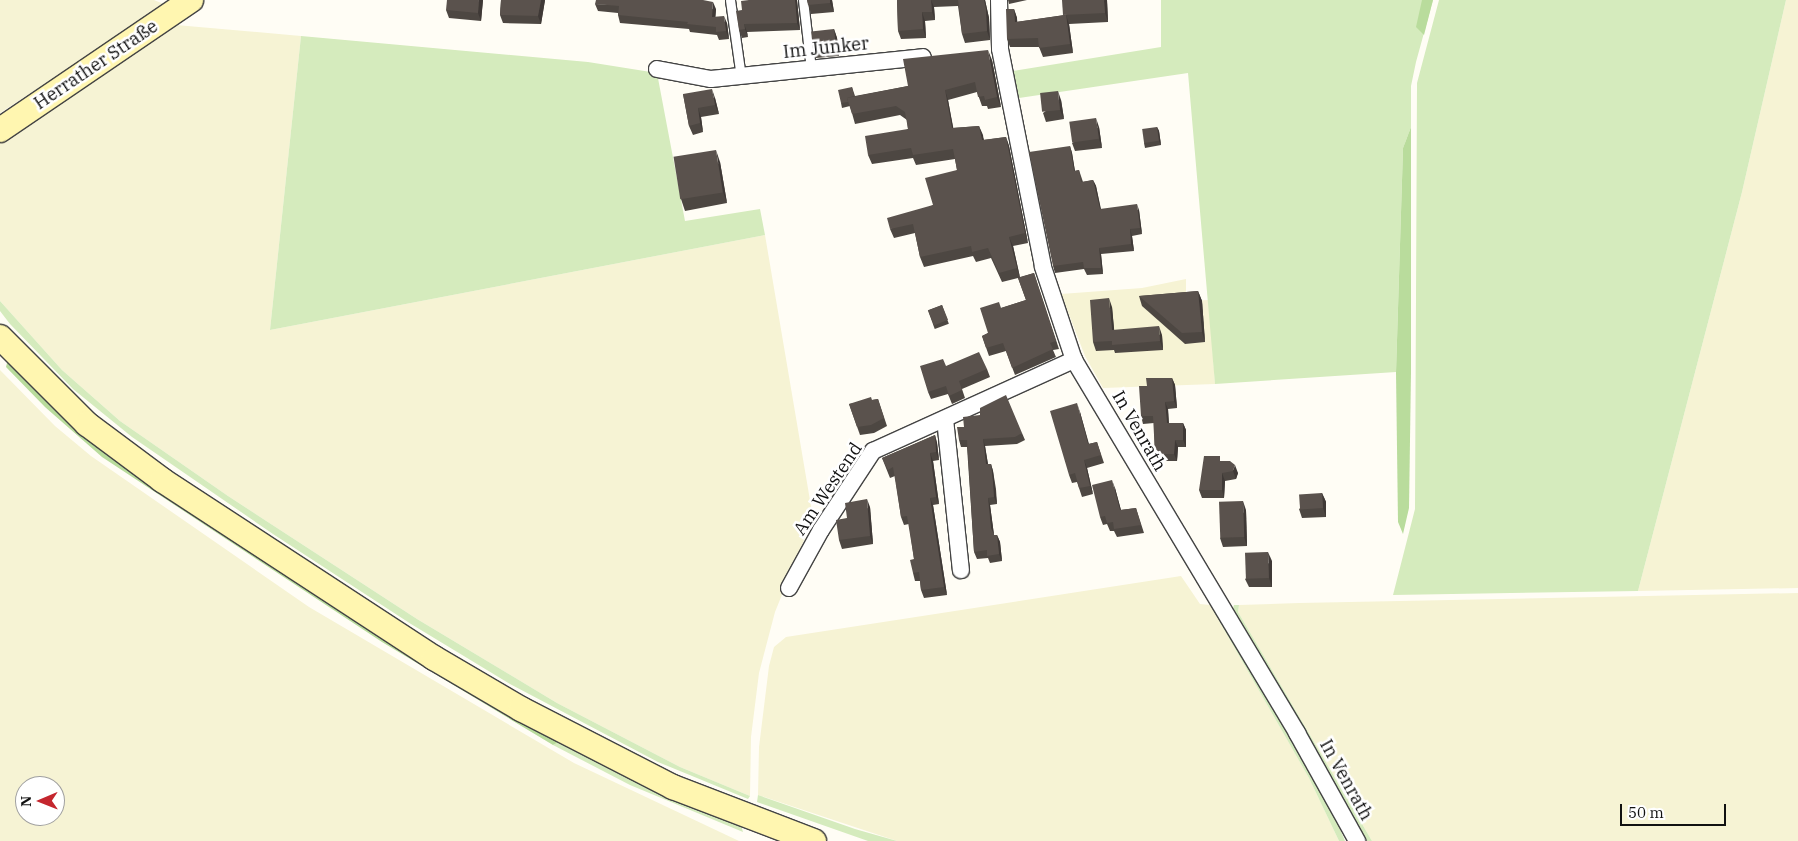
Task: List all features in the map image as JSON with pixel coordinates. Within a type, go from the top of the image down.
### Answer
[{"type":"street","name":"Herrather Straße","points":[[0,130],[191,0]]},
{"type":"street","name":"In Venrath","points":[[999,0],[1000,49],[1043,267],[1074,360],[1297,733],[1357,841]]},
{"type":"street","points":[[981,51],[1000,49]]},
{"type":"street","name":"Im Junker","points":[[656,69],[711,79],[944,55]]},
{"type":"street","points":[[0,337],[87,424],[162,480],[434,658],[521,709],[665,783],[814,841]]},
{"type":"street","name":"Am Westend","points":[[789,588],[821,530],[873,451],[1074,360]]},
{"type":"street","points":[[945,419],[961,570]]},
{"type":"lane","points":[[730,0],[742,77]]},
{"type":"lane","points":[[803,0],[811,70]]},
{"type":"shaded area","points":[[0,0],[154,0],[166,5],[0,113]]},
{"type":"shaded area","points":[[1786,0],[1798,0],[1798,588],[1638,591],[1742,192]]},
{"type":"shaded area","points":[[176,25],[301,36],[270,330],[765,235],[813,518],[775,612],[759,673],[751,737],[750,796],[680,767],[557,703],[417,619],[228,496],[120,421],[62,370],[0,301],[0,140]]},
{"type":"shaded area","points":[[1186,279],[1186,301],[1209,300],[1215,384],[1103,388],[1085,356],[1061,294],[1142,288]]},
{"type":"shaded area","points":[[0,370],[55,426],[91,456],[309,607],[574,763],[739,841],[0,841]]},
{"type":"shaded area","points":[[1181,576],[1200,604],[1210,605],[1309,778],[1339,841],[897,841],[758,795],[759,747],[769,666],[774,647],[786,637]]},
{"type":"shaded area","points":[[1798,593],[1798,841],[1372,841],[1238,612],[1239,605]]},
{"type":"green space","points":[[1161,0],[1433,0],[1411,86],[1411,127],[1403,148],[1396,372],[1215,384],[1188,73],[1019,98],[1013,71],[1161,47]]},
{"type":"green space","points":[[1422,0],[1433,0],[1424,35],[1416,27]]},
{"type":"green space","points":[[1439,0],[1786,0],[1742,192],[1638,591],[1393,595],[1415,509],[1417,83]]},
{"type":"green space","points":[[301,36],[588,62],[657,73],[685,221],[760,209],[765,235],[270,330]]},
{"type":"green space","points":[[1411,127],[1409,508],[1403,534],[1398,522],[1396,372],[1403,148]]},
{"type":"green space","points":[[0,301],[62,370],[120,421],[228,496],[417,619],[557,703],[680,767],[750,796],[748,799],[658,762],[510,684],[411,624],[273,534],[132,437],[73,389],[10,324],[0,311]]},
{"type":"green space","points":[[8,359],[31,383],[563,740],[553,745],[382,642],[102,457],[45,407],[6,367]]},
{"type":"green space","points":[[1212,604],[1331,807],[1345,841],[1339,841],[1309,778],[1210,605]]},
{"type":"green space","points":[[1234,605],[1239,605],[1238,612],[1372,841],[1367,841],[1232,612]]},
{"type":"green space","points":[[563,740],[741,825],[743,832],[630,785],[553,745]]},
{"type":"green space","points":[[758,795],[855,829],[897,841],[868,841],[757,802]]},
{"type":"building","points":[[447,0],[479,0],[478,13],[446,10]]},
{"type":"building","points":[[501,0],[541,0],[538,16],[500,15]]},
{"type":"building","points":[[596,0],[703,0],[713,2],[712,17],[724,16],[726,31],[716,32],[716,27],[687,24],[688,22],[618,15],[619,6],[595,4]]},
{"type":"building","points":[[795,0],[797,23],[744,24],[745,29],[739,30],[736,11],[742,10],[741,1]]},
{"type":"building","points":[[807,0],[830,0],[830,3],[808,5]]},
{"type":"building","points":[[897,0],[931,0],[932,12],[922,12],[923,29],[898,31]]},
{"type":"building","points":[[958,0],[984,0],[987,31],[962,34]]},
{"type":"building","points":[[1062,0],[1104,0],[1105,13],[1063,15]]},
{"type":"building","points":[[1006,9],[1014,9],[1015,22],[1066,15],[1070,44],[1039,48],[1038,38],[1007,39]]},
{"type":"building","points":[[834,29],[836,47],[813,49],[811,31]]},
{"type":"building","points":[[988,50],[997,97],[985,100],[984,96],[978,97],[975,82],[945,90],[952,128],[979,126],[982,140],[1006,137],[1025,233],[1009,237],[1017,268],[999,273],[988,248],[972,252],[971,246],[920,257],[913,224],[890,229],[887,218],[933,205],[925,178],[957,170],[953,149],[913,155],[911,148],[868,155],[865,136],[908,129],[905,112],[896,106],[852,114],[847,98],[908,86],[903,59]]},
{"type":"building","points":[[852,87],[854,96],[847,98],[848,102],[841,103],[838,90]]},
{"type":"building","points":[[712,89],[715,105],[698,108],[700,123],[689,126],[683,94]]},
{"type":"building","points":[[1058,91],[1060,110],[1042,112],[1040,93]]},
{"type":"building","points":[[1096,118],[1099,139],[1072,143],[1069,122]]},
{"type":"building","points":[[1157,127],[1159,141],[1144,143],[1142,129]]},
{"type":"building","points":[[1070,146],[1074,171],[1079,170],[1081,182],[1093,180],[1100,209],[1137,204],[1140,228],[1130,229],[1131,244],[1099,248],[1101,268],[1084,268],[1083,262],[1053,266],[1029,152]]},
{"type":"building","points":[[716,150],[723,192],[680,199],[674,157]]},
{"type":"building","points":[[1034,273],[1056,341],[1050,343],[1053,349],[1012,368],[1003,343],[986,348],[982,336],[988,333],[980,308],[999,302],[1001,308],[1026,300],[1018,278]]},
{"type":"building","points":[[1198,291],[1202,332],[1182,333],[1139,296]]},
{"type":"building","points":[[1109,298],[1112,330],[1159,326],[1160,341],[1112,345],[1112,341],[1093,342],[1090,300]]},
{"type":"building","points":[[942,305],[948,320],[934,325],[928,311]]},
{"type":"building","points":[[979,352],[987,369],[959,381],[962,390],[949,396],[946,386],[928,392],[920,366],[943,359],[946,366]]},
{"type":"building","points":[[1146,378],[1172,378],[1174,401],[1165,402],[1167,423],[1183,423],[1183,440],[1175,440],[1174,454],[1155,454],[1153,416],[1141,416],[1139,386],[1147,386]]},
{"type":"building","points":[[1006,395],[1022,433],[1015,437],[983,439],[986,464],[991,464],[994,497],[988,498],[991,528],[994,535],[997,535],[999,554],[987,556],[987,550],[974,552],[967,440],[959,440],[957,427],[964,427],[963,417],[980,415],[980,408]]},
{"type":"building","points":[[871,397],[872,400],[878,399],[884,418],[871,425],[857,427],[849,404]]},
{"type":"building","points":[[1077,403],[1088,444],[1097,442],[1101,455],[1084,460],[1090,486],[1079,488],[1075,473],[1069,475],[1050,411]]},
{"type":"building","points":[[935,435],[936,452],[930,453],[936,497],[930,498],[944,587],[921,590],[919,572],[913,573],[910,560],[914,559],[907,516],[901,517],[893,467],[888,470],[882,458]]},
{"type":"building","points":[[1204,456],[1220,456],[1220,461],[1230,461],[1235,465],[1233,471],[1222,473],[1222,490],[1199,490]]},
{"type":"building","points":[[1112,480],[1120,510],[1136,508],[1141,525],[1114,529],[1113,522],[1107,523],[1105,516],[1100,517],[1092,485]]},
{"type":"building","points":[[1322,493],[1323,508],[1300,510],[1299,495]]},
{"type":"building","points":[[867,499],[870,536],[839,540],[836,520],[847,518],[845,503]]},
{"type":"building","points":[[1243,501],[1244,537],[1220,538],[1219,502]]},
{"type":"building","points":[[1268,552],[1269,578],[1246,579],[1245,553]]}]
